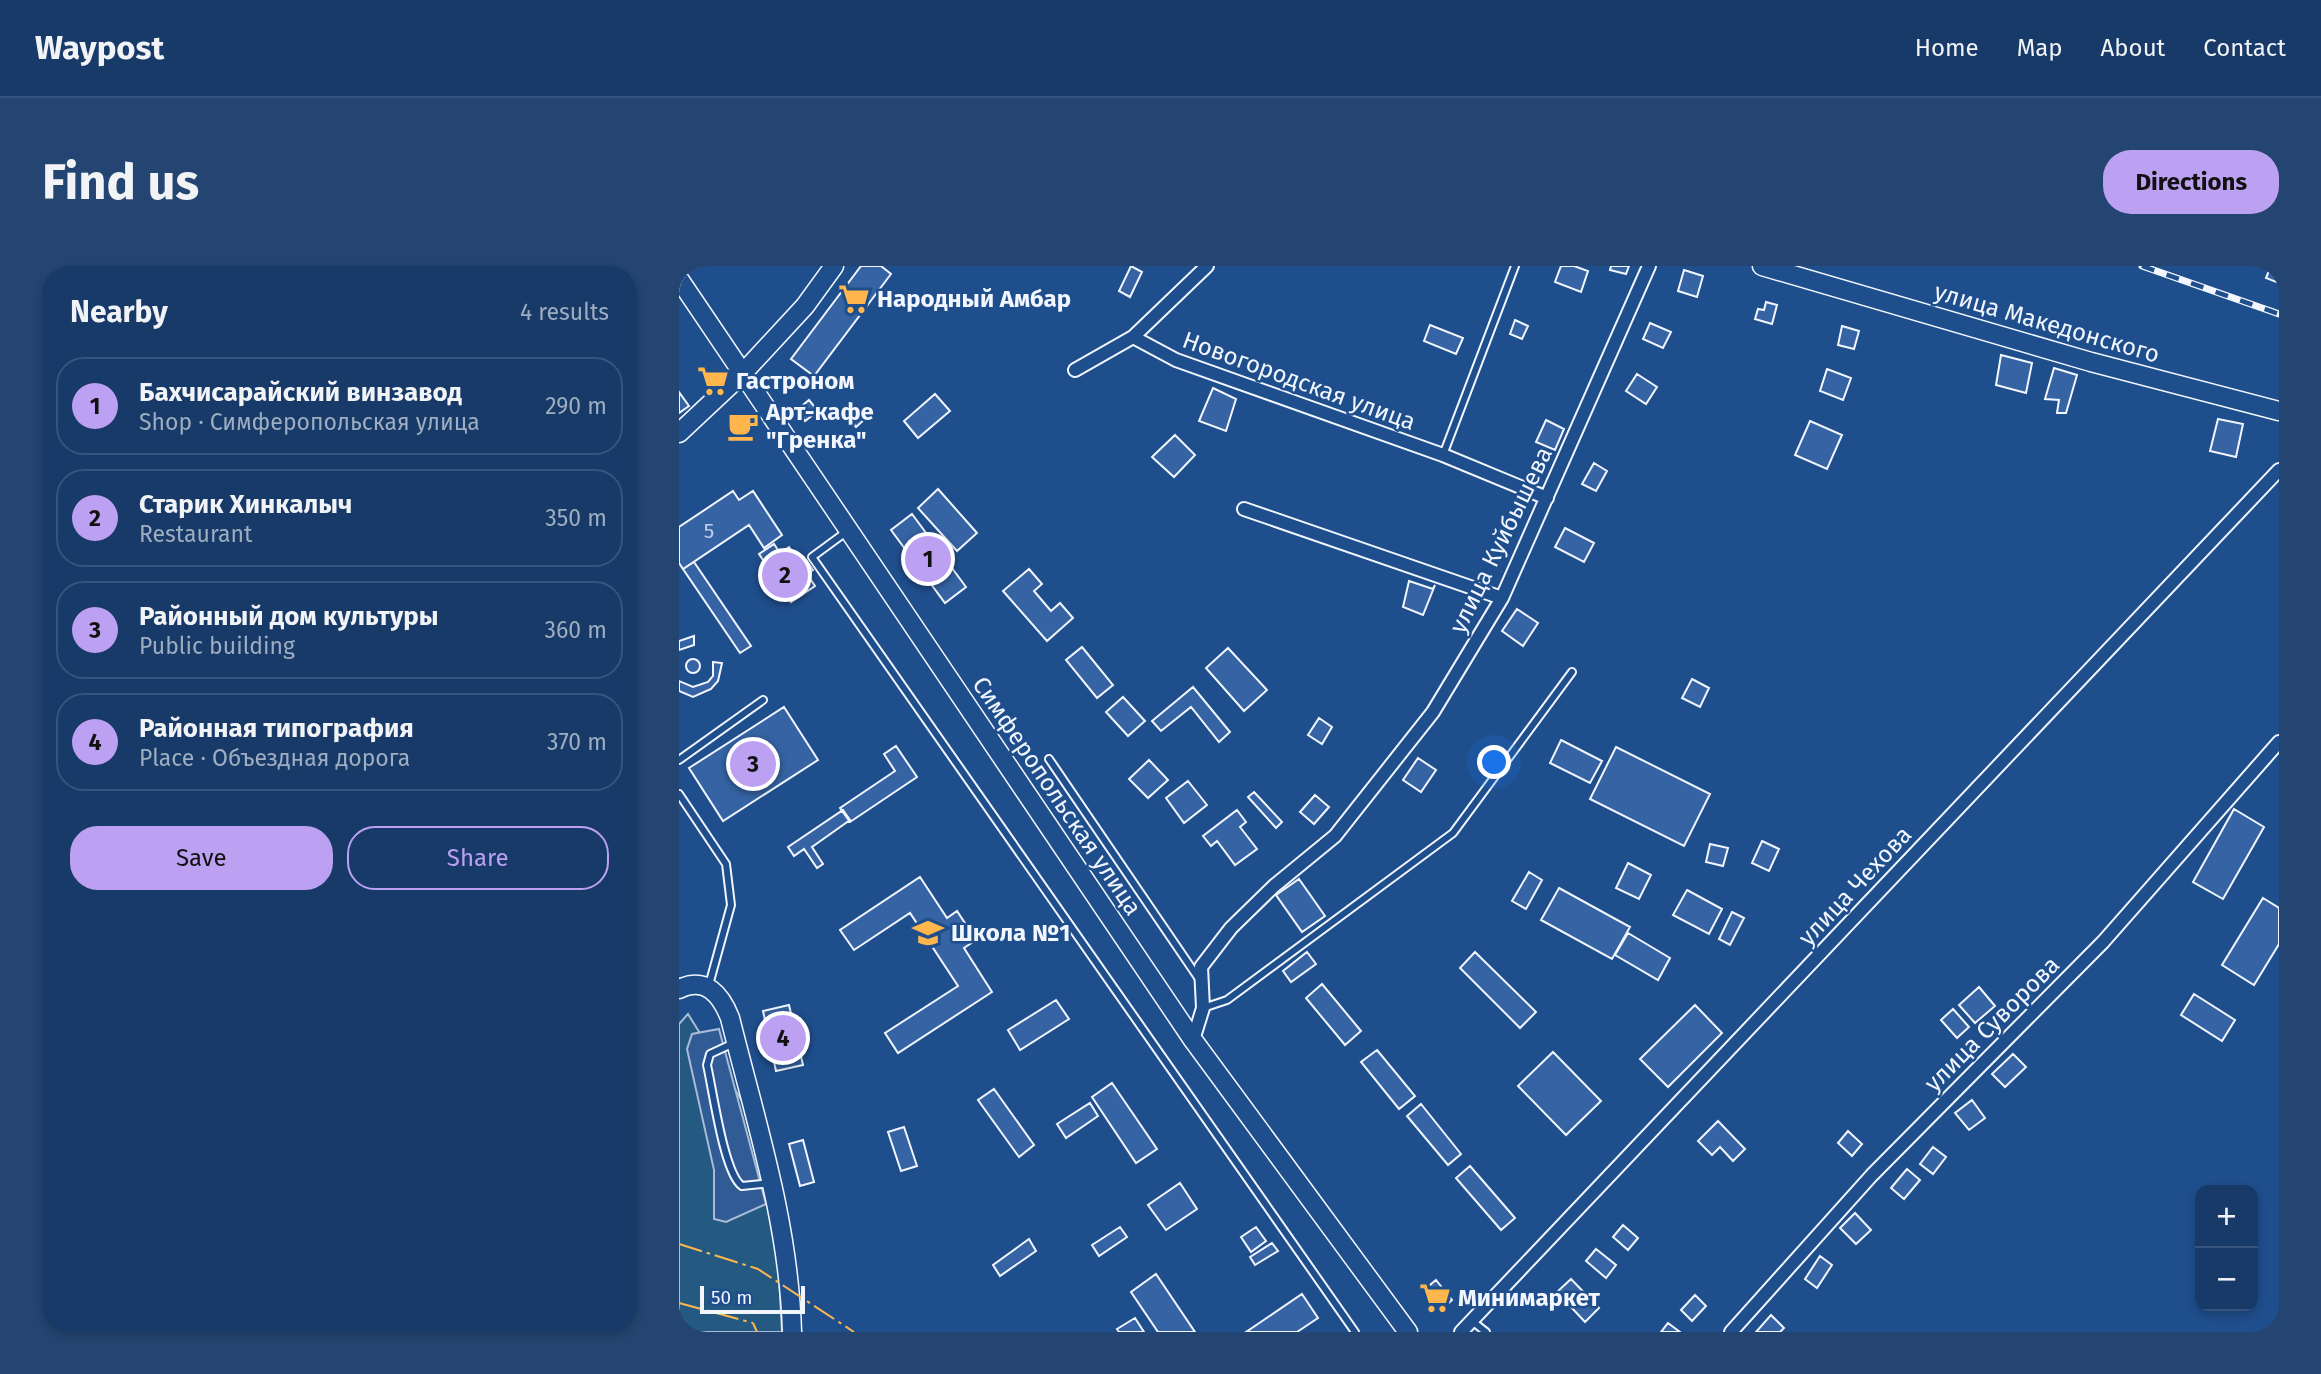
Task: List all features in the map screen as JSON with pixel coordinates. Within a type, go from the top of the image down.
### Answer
[{"type":"main road","points":[[679,433],[743,373],[805,306],[834,266]]},
{"type":"main road","name":"улица Македонского","points":[[1762,266],[2077,358],[2279,411]]},
{"type":"main road","name":"Симферопольская улица","points":[[679,279],[1193,1040],[1406,1331]]},
{"type":"main road","points":[[679,989],[695,984],[708,987],[723,999],[773,1183],[791,1277],[792,1332]]},
{"type":"street","name":"Новогородская улица","points":[[1207,266],[1133,337],[1176,360],[1443,455],[1548,498]]},
{"type":"street","name":"улица Куйбышева","points":[[1193,1040],[1203,1008],[1201,967],[1231,928],[1274,886],[1335,836],[1433,712],[1502,598],[1649,266]]},
{"type":"street","points":[[1075,370],[1133,337]]},
{"type":"street","name":"улица Чехова","points":[[1461,1332],[2279,470]]},
{"type":"street","points":[[1244,509],[1502,598]]},
{"type":"street","name":"улица Суворова","points":[[1731,1332],[1872,1175],[2103,942],[2279,742]]},
{"type":"lane","points":[[1443,455],[1515,266]]},
{"type":"lane","points":[[848,531],[812,557],[1355,1332]]},
{"type":"lane","points":[[1203,1008],[1227,1000],[1453,834],[1571,672]]},
{"type":"lane","points":[[679,760],[763,700]]},
{"type":"lane","points":[[1049,759],[1202,983]]},
{"type":"lane","points":[[679,794],[726,864],[731,905],[708,987]]},
{"type":"lane","points":[[736,1043],[710,1054],[708,1065],[730,1163],[735,1181],[742,1186],[773,1183]]},
{"type":"lane","points":[[1472,1321],[1486,1332]]},
{"type":"shaded area","points":[[688,1014],[742,1101],[777,1239],[782,1332],[679,1332],[679,1024]]},
{"type":"shaded area","points":[[719,1029],[766,1204],[726,1222],[714,1219],[714,1170],[687,1049],[692,1034]]},
{"type":"building","name":"Народный Амбар","points":[[861,266],[881,266],[891,274],[814,376],[791,359]]},
{"type":"building","points":[[1131,266],[1142,272],[1130,297],[1119,291]]},
{"type":"building","points":[[1561,266],[1574,266],[1588,271],[1581,292],[1555,282]]},
{"type":"building","points":[[1611,266],[1629,266],[1626,274],[1610,270]]},
{"type":"building","points":[[2271,266],[2279,266],[2279,283],[2266,278]]},
{"type":"building","points":[[1684,270],[1703,276],[1697,297],[1678,291]]},
{"type":"building","points":[[1766,302],[1777,305],[1772,324],[1755,319],[1758,309],[1764,310]]},
{"type":"building","points":[[1515,320],[1528,326],[1522,339],[1510,334]]},
{"type":"building","points":[[1650,323],[1671,332],[1663,348],[1643,339]]},
{"type":"building","points":[[1430,325],[1463,338],[1456,354],[1424,341]]},
{"type":"building","points":[[1842,326],[1859,331],[1854,349],[1838,345]]},
{"type":"building","points":[[2001,355],[2032,363],[2026,393],[1996,385]]},
{"type":"building","points":[[2054,368],[2077,375],[2066,413],[2057,413],[2059,400],[2045,399]]},
{"type":"building","points":[[1827,369],[1851,378],[1843,400],[1820,391]]},
{"type":"building","points":[[1637,374],[1657,387],[1646,404],[1626,391]]},
{"type":"building","points":[[1213,388],[1236,399],[1226,431],[1199,421]]},
{"type":"building","points":[[679,392],[689,406],[679,413]]},
{"type":"building","points":[[935,394],[950,411],[918,438],[904,421]]},
{"type":"building","points":[[809,400],[818,411],[805,421],[797,410]]},
{"type":"building","points":[[855,407],[865,419],[856,427],[846,415]]},
{"type":"building","points":[[2218,419],[2243,424],[2236,457],[2210,451]]},
{"type":"building","points":[[1546,420],[1564,429],[1555,450],[1536,442]]},
{"type":"building","points":[[1810,421],[1842,435],[1827,469],[1795,455]]},
{"type":"building","points":[[1175,435],[1195,455],[1174,477],[1152,457]]},
{"type":"building","points":[[1594,463],[1607,471],[1596,491],[1582,484]]},
{"type":"building","points":[[938,489],[977,533],[957,551],[918,508]]},
{"type":"building","points":[[733,491],[739,500],[753,491],[782,535],[764,548],[749,525],[683,569],[679,563],[679,527]]},
{"type":"building","points":[[912,514],[966,587],[945,603],[891,530]]},
{"type":"building","points":[[1565,528],[1594,543],[1584,562],[1555,547]]},
{"type":"building","points":[[774,544],[780,553],[789,547],[803,567],[808,563],[813,570],[807,574],[815,586],[791,602],[759,554]]},
{"type":"building","points":[[694,562],[751,646],[740,653],[683,569]]},
{"type":"building","points":[[1029,569],[1042,584],[1034,591],[1051,611],[1060,603],[1073,618],[1047,641],[1003,591]]},
{"type":"building","points":[[1409,581],[1433,589],[1435,585],[1423,615],[1403,607]]},
{"type":"building","points":[[1517,609],[1538,623],[1523,646],[1502,631]]},
{"type":"building","points":[[694,636],[694,645],[679,650],[679,641]]},
{"type":"building","points":[[1082,647],[1113,685],[1097,698],[1066,660]]},
{"type":"building","points":[[1228,648],[1267,690],[1244,711],[1206,668]]},
{"type":"building","points":[[690,659],[696,659],[700,666],[696,673],[690,673],[686,669],[686,663]]},
{"type":"building","points":[[713,662],[722,663],[718,681],[711,689],[693,697],[679,691],[679,681],[693,687],[708,682],[713,676]]},
{"type":"building","points":[[1692,679],[1709,688],[1700,707],[1682,698]]},
{"type":"building","points":[[1193,687],[1230,732],[1219,742],[1191,707],[1161,731],[1152,721]]},
{"type":"building","points":[[1123,697],[1145,721],[1128,736],[1106,712]]},
{"type":"building","points":[[784,707],[818,760],[723,821],[689,768]]},
{"type":"building","points":[[1319,718],[1332,727],[1322,744],[1308,735]]},
{"type":"building","points":[[1561,740],[1602,761],[1590,783],[1550,763]]},
{"type":"building","points":[[896,746],[917,777],[850,822],[840,808],[895,771],[884,754]]},
{"type":"building","points":[[1616,747],[1710,794],[1684,846],[1590,799]]},
{"type":"building","points":[[1418,758],[1436,770],[1421,792],[1403,780]]},
{"type":"building","points":[[1149,760],[1168,780],[1148,798],[1129,779]]},
{"type":"building","points":[[1188,781],[1207,805],[1184,823],[1166,798]]},
{"type":"building","points":[[1254,792],[1282,822],[1276,828],[1248,797]]},
{"type":"building","points":[[1315,795],[1329,807],[1314,824],[1300,812]]},
{"type":"building","points":[[2234,809],[2264,827],[2223,899],[2193,882]]},
{"type":"building","points":[[843,810],[850,820],[812,847],[823,864],[817,868],[804,849],[794,856],[788,847]]},
{"type":"building","points":[[1237,810],[1246,822],[1240,827],[1257,849],[1235,865],[1217,841],[1211,846],[1203,836]]},
{"type":"building","points":[[1762,841],[1779,849],[1769,871],[1752,863]]},
{"type":"building","points":[[1710,844],[1728,848],[1723,866],[1706,862]]},
{"type":"building","points":[[1628,863],[1651,875],[1639,899],[1616,888]]},
{"type":"building","points":[[1529,872],[1542,880],[1526,909],[1512,901]]},
{"type":"building","points":[[920,877],[947,918],[957,911],[976,940],[964,948],[992,992],[898,1053],[885,1033],[958,986],[910,913],[854,950],[840,930]]},
{"type":"building","points":[[1299,879],[1325,916],[1302,932],[1276,895]]},
{"type":"building","points":[[1559,888],[1630,927],[1612,959],[1541,920]]},
{"type":"building","points":[[1687,890],[1722,909],[1709,934],[1673,915]]},
{"type":"building","points":[[2263,898],[2279,908],[2279,944],[2254,985],[2222,965]]},
{"type":"building","points":[[1732,912],[1744,918],[1730,945],[1719,939]]},
{"type":"building","points":[[1628,933],[1670,958],[1658,980],[1615,955]]},
{"type":"building","points":[[1307,952],[1316,964],[1291,982],[1283,971]]},
{"type":"building","points":[[1475,952],[1536,1012],[1520,1028],[1460,968]]},
{"type":"building","points":[[1322,984],[1361,1031],[1345,1045],[1306,998]]},
{"type":"building","points":[[1979,987],[1995,1006],[1975,1023],[1959,1005]]},
{"type":"building","points":[[2194,994],[2235,1020],[2222,1041],[2181,1015]]},
{"type":"building","points":[[1056,1000],[1069,1019],[1020,1050],[1008,1030]]},
{"type":"building","points":[[789,1005],[803,1065],[776,1071],[763,1011]]},
{"type":"building","points":[[1695,1005],[1722,1033],[1668,1087],[1640,1059]]},
{"type":"building","points":[[1953,1009],[1969,1027],[1957,1038],[1941,1020]]},
{"type":"building","points":[[1377,1050],[1415,1096],[1399,1109],[1361,1062]]},
{"type":"building","points":[[1553,1052],[1601,1101],[1566,1135],[1518,1086]]},
{"type":"building","points":[[2013,1054],[2026,1067],[2005,1087],[1992,1074]]},
{"type":"building","points":[[1112,1083],[1157,1149],[1136,1163],[1092,1097]]},
{"type":"building","points":[[994,1089],[1034,1145],[1019,1157],[978,1100]]},
{"type":"building","points":[[1972,1100],[1985,1118],[1969,1130],[1955,1113]]},
{"type":"building","points":[[1090,1103],[1098,1116],[1066,1138],[1057,1124]]},
{"type":"building","points":[[1421,1104],[1461,1154],[1448,1165],[1407,1116]]},
{"type":"building","points":[[1718,1121],[1745,1149],[1733,1161],[1720,1147],[1712,1155],[1698,1141]]},
{"type":"building","points":[[904,1127],[917,1166],[901,1171],[888,1132]]},
{"type":"building","points":[[1848,1131],[1862,1144],[1852,1156],[1838,1143]]},
{"type":"building","points":[[803,1140],[814,1182],[800,1186],[789,1144]]},
{"type":"building","points":[[1933,1147],[1946,1157],[1933,1174],[1920,1164]]},
{"type":"building","points":[[1470,1166],[1515,1218],[1501,1230],[1456,1178]]},
{"type":"building","points":[[1907,1169],[1920,1180],[1904,1199],[1891,1188]]},
{"type":"building","points":[[1180,1183],[1197,1209],[1166,1230],[1148,1205]]},
{"type":"building","points":[[1855,1213],[1871,1230],[1856,1244],[1840,1228]]},
{"type":"building","points":[[1623,1225],[1638,1238],[1628,1250],[1613,1237]]},
{"type":"building","points":[[1120,1227],[1127,1237],[1099,1256],[1092,1245]]},
{"type":"building","points":[[1256,1227],[1266,1241],[1251,1252],[1241,1237]]},
{"type":"building","points":[[1029,1239],[1036,1251],[1000,1276],[993,1265]]},
{"type":"building","points":[[1272,1243],[1278,1251],[1255,1265],[1250,1257]]},
{"type":"building","points":[[1596,1249],[1616,1265],[1606,1278],[1586,1261]]},
{"type":"building","points":[[1820,1256],[1832,1265],[1817,1288],[1805,1279]]},
{"type":"building","points":[[1156,1274],[1195,1332],[1158,1332],[1131,1292]]},
{"type":"building","points":[[1571,1279],[1599,1308],[1585,1322],[1557,1292]]},
{"type":"building","points":[[1436,1280],[1452,1300],[1440,1310],[1424,1290]]},
{"type":"building","points":[[1302,1294],[1318,1318],[1297,1332],[1246,1332]]},
{"type":"building","points":[[1695,1295],[1706,1306],[1692,1321],[1681,1310]]},
{"type":"building","points":[[1771,1315],[1784,1328],[1780,1332],[1756,1332]]},
{"type":"building","points":[[1135,1318],[1144,1332],[1119,1332],[1117,1329]]},
{"type":"building","points":[[1668,1323],[1680,1332],[1661,1332]]},
{"type":"railway","points":[[2142,266],[2279,314]]},
{"type":"power","points":[[679,1244],[758,1269],[854,1332]]},
{"type":"power","points":[[679,1303],[753,1323]]},
{"type":"power","points":[[753,1323],[757,1332]]},
{"type":"place","name":"Народный Амбар","points":[[854,299]]},
{"type":"place","name":"Гастроном","points":[[713,381]]},
{"type":"place","name":"Арт-кафе \"Гренка\"","points":[[743,426]]},
{"type":"place","name":"Бахчисарайский винзавод","points":[[928,559]]},
{"type":"place","name":"Старик Хинкалыч","points":[[785,575]]},
{"type":"place","name":"Районный дом культуры","points":[[753,764]]},
{"type":"place","name":"Школа №1","points":[[928,933]]},
{"type":"place","name":"Районная типография","points":[[783,1038]]},
{"type":"place","name":"Минимаркет","points":[[1435,1298]]}]
